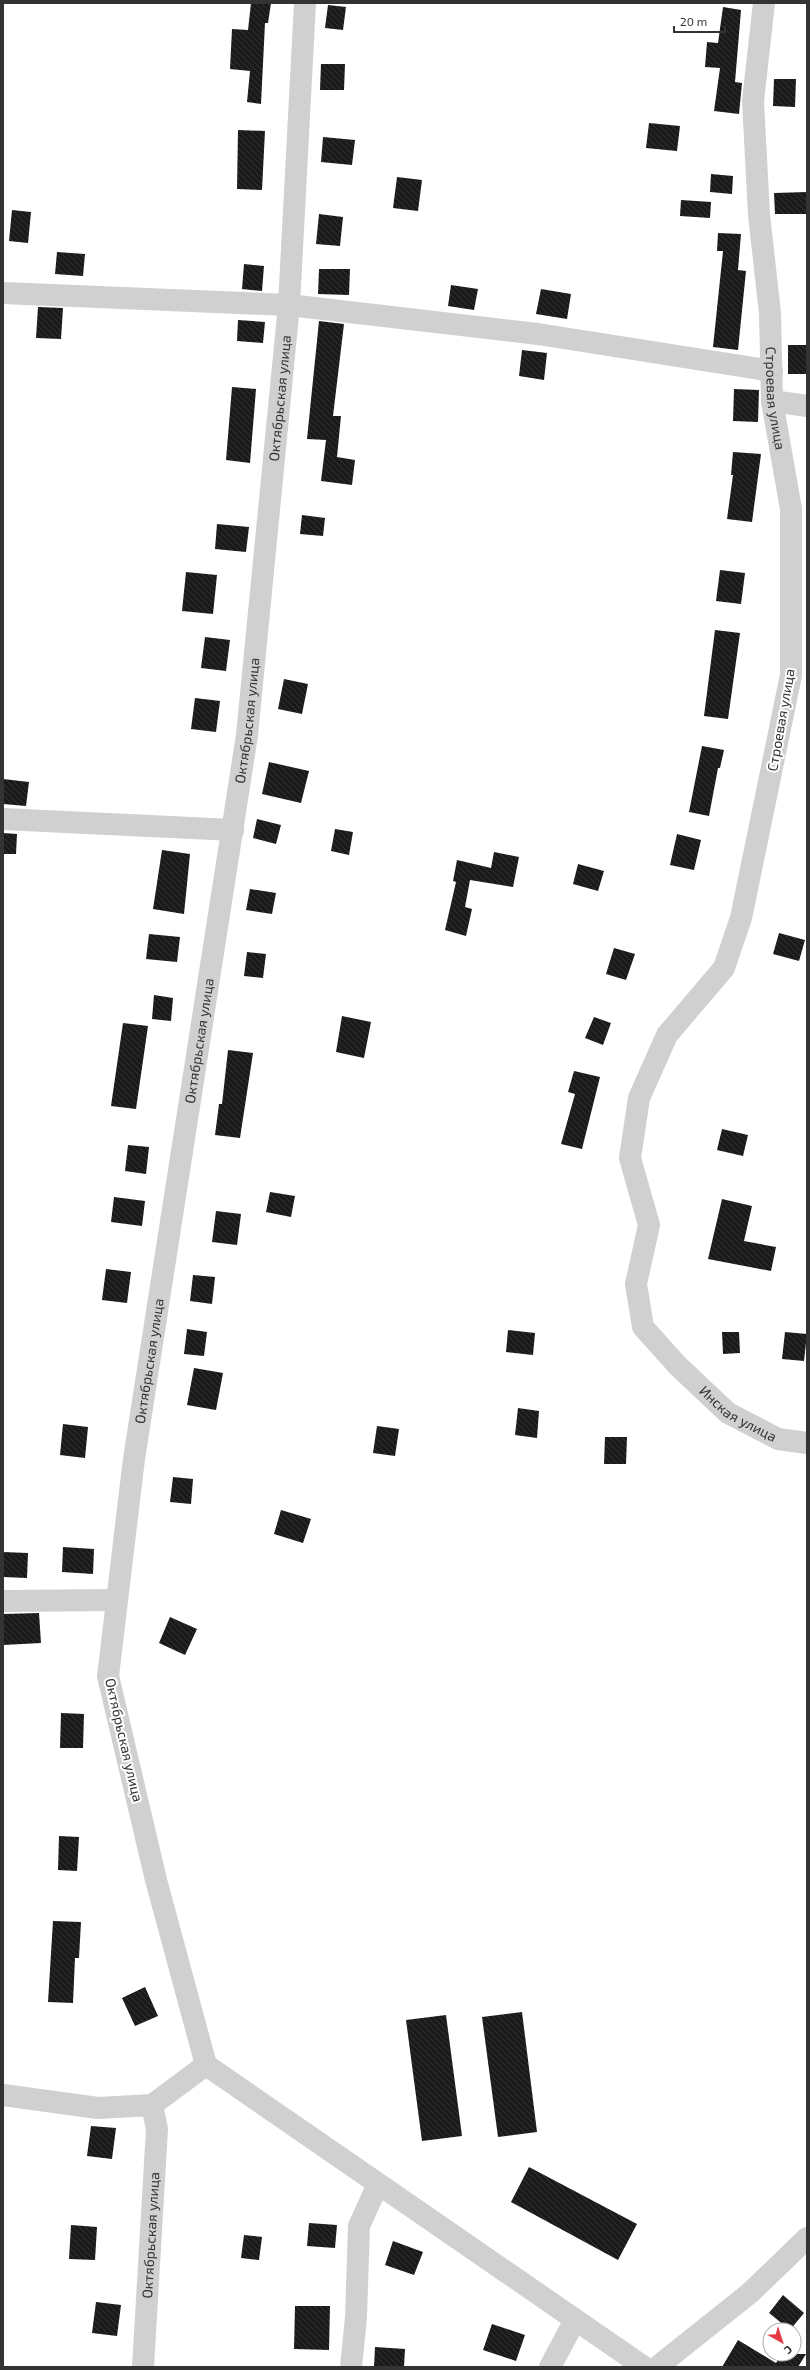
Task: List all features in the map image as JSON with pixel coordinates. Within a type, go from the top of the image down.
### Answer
[{"type":"street","name":"Октябрьская улица","points":[[206,2065],[156,1880],[108,1676],[134,1459],[247,735],[289,305],[305,3]]},
{"type":"street","name":"Строевая улица","points":[[678,1366],[643,1327],[636,1284],[649,1225],[630,1158],[639,1098],[667,1035],[724,968],[739,925],[791,675],[791,509],[772,402],[770,313],[759,214],[753,101],[764,3]]},
{"type":"street","points":[[3,293],[289,305],[538,334],[772,371]]},
{"type":"street","points":[[772,402],[807,406]]},
{"type":"street","points":[[3,819],[232,830]]},
{"type":"street","name":"Инская улица","points":[[678,1366],[728,1413],[778,1439],[807,1443]]},
{"type":"street","points":[[3,1601],[117,1600]]},
{"type":"street","points":[[3,2095],[98,2108],[152,2105],[206,2065],[644,2367]]},
{"type":"street","name":"Октябрьская улица","points":[[143,2367],[157,2129],[152,2105]]},
{"type":"street","points":[[351,2367],[356,2317],[359,2226],[378,2184]]},
{"type":"street","points":[[657,2367],[750,2293],[807,2238]]},
{"type":"street","points":[[550,2367],[575,2320]]},
{"type":"building","points":[[251,3],[271,3],[268,23],[265,23],[261,104],[247,102],[250,71],[230,69],[232,29],[248,30]]},
{"type":"building","points":[[328,5],[346,7],[343,30],[325,28]]},
{"type":"building","points":[[723,7],[741,10],[735,82],[742,83],[739,114],[714,111],[720,68],[705,67],[707,42],[718,43]]},
{"type":"building","points":[[321,64],[345,64],[344,90],[320,90]]},
{"type":"building","points":[[774,79],[796,79],[795,107],[773,106]]},
{"type":"building","points":[[649,123],[680,126],[677,151],[646,148]]},
{"type":"building","points":[[238,130],[265,131],[262,190],[237,189]]},
{"type":"building","points":[[323,137],[355,140],[352,165],[321,162]]},
{"type":"building","points":[[711,174],[733,176],[732,194],[710,192]]},
{"type":"building","points":[[397,177],[422,180],[418,211],[393,208]]},
{"type":"building","points":[[807,192],[807,214],[775,214],[774,193]]},
{"type":"building","points":[[681,200],[711,202],[710,218],[680,216]]},
{"type":"building","points":[[12,210],[31,212],[28,243],[9,241]]},
{"type":"building","points":[[319,214],[343,217],[340,246],[316,244]]},
{"type":"building","points":[[718,233],[741,234],[738,270],[746,271],[738,350],[713,347],[723,251],[717,251]]},
{"type":"building","points":[[57,252],[85,254],[83,276],[55,274]]},
{"type":"building","points":[[244,264],[264,266],[262,291],[242,289]]},
{"type":"building","points":[[319,269],[350,269],[349,295],[318,294]]},
{"type":"building","points":[[451,285],[478,289],[474,310],[448,306]]},
{"type":"building","points":[[541,289],[571,294],[567,319],[536,314]]},
{"type":"building","points":[[38,307],[63,308],[61,339],[36,338]]},
{"type":"building","points":[[238,320],[265,322],[263,343],[237,341]]},
{"type":"building","points":[[319,321],[344,324],[333,416],[341,416],[337,457],[355,460],[352,485],[321,481],[326,440],[307,439]]},
{"type":"building","points":[[788,345],[807,345],[807,374],[788,374]]},
{"type":"building","points":[[522,350],[547,353],[544,380],[519,376]]},
{"type":"building","points":[[232,387],[256,389],[250,463],[226,460]]},
{"type":"building","points":[[734,389],[759,390],[758,422],[733,421]]},
{"type":"building","points":[[733,452],[761,454],[752,522],[727,519],[733,475],[731,475]]},
{"type":"building","points":[[302,515],[325,518],[323,536],[300,534]]},
{"type":"building","points":[[217,524],[249,527],[246,552],[215,549]]},
{"type":"building","points":[[720,570],[745,573],[741,604],[716,601]]},
{"type":"building","points":[[186,572],[217,575],[213,614],[182,611]]},
{"type":"building","points":[[715,630],[740,633],[728,719],[704,716]]},
{"type":"building","points":[[205,637],[230,640],[226,671],[201,668]]},
{"type":"building","points":[[284,679],[308,684],[302,714],[278,709]]},
{"type":"building","points":[[195,698],[220,701],[216,732],[191,729]]},
{"type":"building","points":[[702,746],[724,750],[720,768],[718,768],[709,816],[689,812]]},
{"type":"building","points":[[269,762],[309,771],[301,803],[262,794]]},
{"type":"building","points":[[3,779],[29,782],[26,806],[3,804]]},
{"type":"building","points":[[257,819],[281,825],[276,844],[253,838]]},
{"type":"building","points":[[335,829],[353,832],[349,855],[331,851]]},
{"type":"building","points":[[3,833],[17,834],[16,854],[3,854]]},
{"type":"building","points":[[677,834],[701,840],[694,870],[670,865]]},
{"type":"building","points":[[162,850],[190,854],[184,914],[153,909]]},
{"type":"building","points":[[494,852],[519,857],[513,887],[470,880],[465,907],[472,909],[466,936],[445,930],[456,882],[453,881],[457,860],[491,868]]},
{"type":"building","points":[[578,864],[604,871],[598,891],[573,884]]},
{"type":"building","points":[[250,889],[276,893],[272,914],[246,910]]},
{"type":"building","points":[[779,933],[805,940],[799,961],[773,954]]},
{"type":"building","points":[[149,934],[180,937],[177,962],[146,959]]},
{"type":"building","points":[[614,948],[635,954],[626,980],[606,974]]},
{"type":"building","points":[[247,952],[266,954],[263,978],[244,976]]},
{"type":"building","points":[[154,995],[173,998],[171,1021],[152,1019]]},
{"type":"building","points":[[342,1016],[371,1022],[364,1058],[336,1052]]},
{"type":"building","points":[[594,1017],[611,1023],[603,1045],[585,1038]]},
{"type":"building","points":[[123,1023],[148,1026],[136,1109],[111,1106]]},
{"type":"building","points":[[228,1050],[253,1053],[240,1138],[215,1135],[219,1104],[222,1104]]},
{"type":"building","points":[[574,1071],[600,1077],[582,1149],[561,1144],[575,1094],[568,1092]]},
{"type":"building","points":[[722,1129],[748,1135],[743,1156],[717,1150]]},
{"type":"building","points":[[128,1145],[149,1147],[146,1174],[125,1171]]},
{"type":"building","points":[[270,1192],[295,1196],[291,1217],[266,1212]]},
{"type":"building","points":[[114,1197],[145,1201],[142,1226],[111,1222]]},
{"type":"building","points":[[722,1199],[752,1206],[744,1241],[776,1247],[771,1271],[708,1259]]},
{"type":"building","points":[[216,1211],[241,1214],[237,1245],[212,1242]]},
{"type":"building","points":[[106,1269],[131,1272],[127,1303],[102,1300]]},
{"type":"building","points":[[193,1275],[215,1277],[212,1304],[190,1301]]},
{"type":"building","points":[[187,1329],[207,1332],[204,1356],[184,1354]]},
{"type":"building","points":[[508,1330],[535,1333],[533,1355],[506,1352]]},
{"type":"building","points":[[722,1332],[739,1332],[740,1353],[723,1354]]},
{"type":"building","points":[[785,1332],[807,1334],[804,1361],[782,1359]]},
{"type":"building","points":[[194,1368],[223,1373],[216,1410],[187,1405]]},
{"type":"building","points":[[518,1408],[539,1411],[537,1438],[515,1435]]},
{"type":"building","points":[[63,1424],[88,1427],[85,1458],[60,1455]]},
{"type":"building","points":[[377,1426],[399,1429],[395,1456],[373,1453]]},
{"type":"building","points":[[605,1437],[627,1437],[626,1464],[604,1464]]},
{"type":"building","points":[[173,1477],[193,1479],[191,1504],[170,1502]]},
{"type":"building","points":[[281,1510],[311,1519],[303,1543],[274,1534]]},
{"type":"building","points":[[63,1547],[94,1549],[93,1574],[62,1572]]},
{"type":"building","points":[[3,1552],[28,1553],[27,1578],[3,1577]]},
{"type":"building","points":[[39,1613],[41,1643],[3,1645],[3,1614]]},
{"type":"building","points":[[170,1617],[197,1629],[185,1655],[159,1643]]},
{"type":"building","points":[[61,1713],[84,1714],[83,1748],[60,1748]]},
{"type":"building","points":[[59,1836],[79,1837],[77,1871],[58,1870]]},
{"type":"building","points":[[53,1921],[81,1922],[79,1958],[75,1958],[73,2003],[48,2002]]},
{"type":"building","points":[[145,1987],[158,2016],[135,2026],[122,1998]]},
{"type":"building","points":[[522,2012],[537,2132],[498,2137],[482,2017]]},
{"type":"building","points":[[446,2015],[462,2136],[422,2141],[406,2020]]},
{"type":"building","points":[[91,2126],[116,2128],[112,2159],[87,2156]]},
{"type":"building","points":[[529,2167],[637,2224],[618,2260],[511,2202]]},
{"type":"building","points":[[309,2223],[337,2225],[335,2248],[307,2246]]},
{"type":"building","points":[[71,2225],[97,2227],[95,2260],[69,2259]]},
{"type":"building","points":[[244,2235],[262,2237],[259,2260],[241,2258]]},
{"type":"building","points":[[393,2241],[423,2252],[414,2275],[385,2265]]},
{"type":"building","points":[[783,2295],[804,2313],[797,2322],[780,2322],[769,2313]]},
{"type":"building","points":[[96,2302],[121,2305],[117,2336],[92,2333]]},
{"type":"building","points":[[295,2306],[330,2306],[329,2350],[294,2349]]},
{"type":"building","points":[[492,2324],[525,2335],[516,2361],[483,2350]]},
{"type":"building","points":[[738,2340],[762,2355],[762,2362],[801,2362],[798,2367],[722,2367]]},
{"type":"building","points":[[375,2347],[405,2349],[404,2367],[374,2367]]},
{"type":"building","points":[[802,2354],[806,2354],[802,2360]]}]
